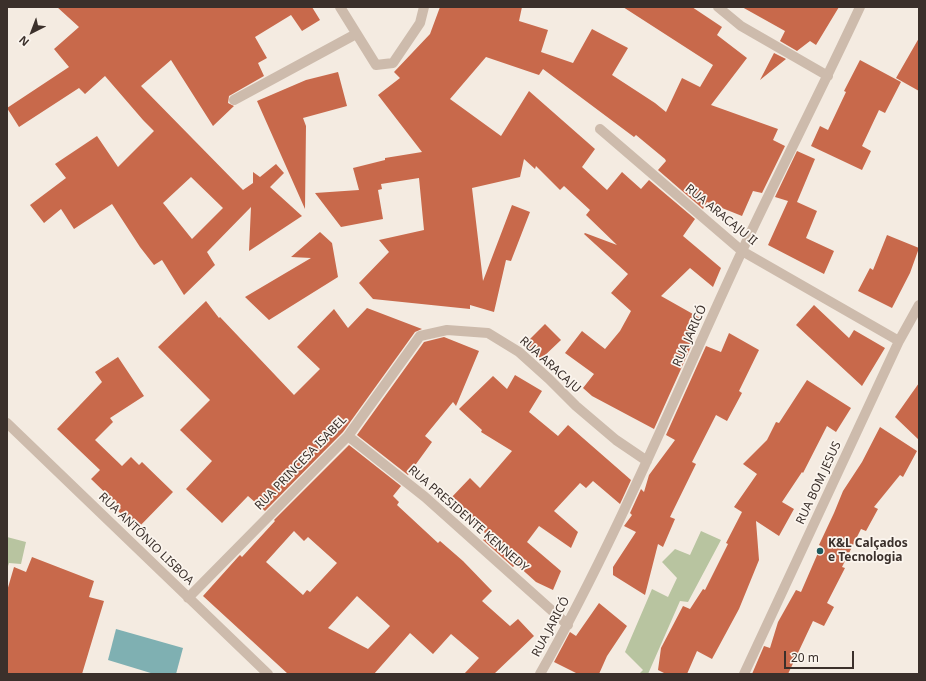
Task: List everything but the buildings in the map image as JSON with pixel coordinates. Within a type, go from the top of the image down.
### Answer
[{"type":"street","points":[[340,7],[376,65],[393,63],[420,23],[424,7]]},
{"type":"street","points":[[718,7],[741,26],[828,76]]},
{"type":"street","name":"RUA JARICÓ","points":[[540,674],[568,625],[647,461],[742,251],[828,76],[860,7]]},
{"type":"street","points":[[234,100],[356,34]]},
{"type":"street","name":"RUA ARACAJU II","points":[[600,129],[742,251],[899,341]]},
{"type":"street","name":"RUA BOM JESUS","points":[[744,674],[899,341],[919,305]]},
{"type":"street","name":"RUA ARACAJU","points":[[420,336],[447,330],[488,333],[519,352],[576,406],[616,440],[647,461]]},
{"type":"street","name":"RUA PRINCESA ISABEL","points":[[188,598],[348,436],[420,336]]},
{"type":"street","name":"RUA ANTÔNIO LISBOA","points":[[7,422],[268,674]]},
{"type":"street","name":"RUA PRESIDENTE KENNEDY","points":[[348,436],[425,497],[568,625]]},
{"type":"green space","points":[[701,531],[721,540],[688,602],[680,601],[648,674],[639,674],[643,670],[625,652],[652,589],[668,597],[677,578],[662,562],[675,549],[690,555]]},
{"type":"green space","points":[[7,537],[26,542],[21,564],[9,563],[7,569]]},
{"type":"water","points":[[116,629],[183,648],[176,674],[154,674],[108,660]]},
{"type":"place","name":"K&L Calçados e Tecnologia","points":[[820,551]]}]
